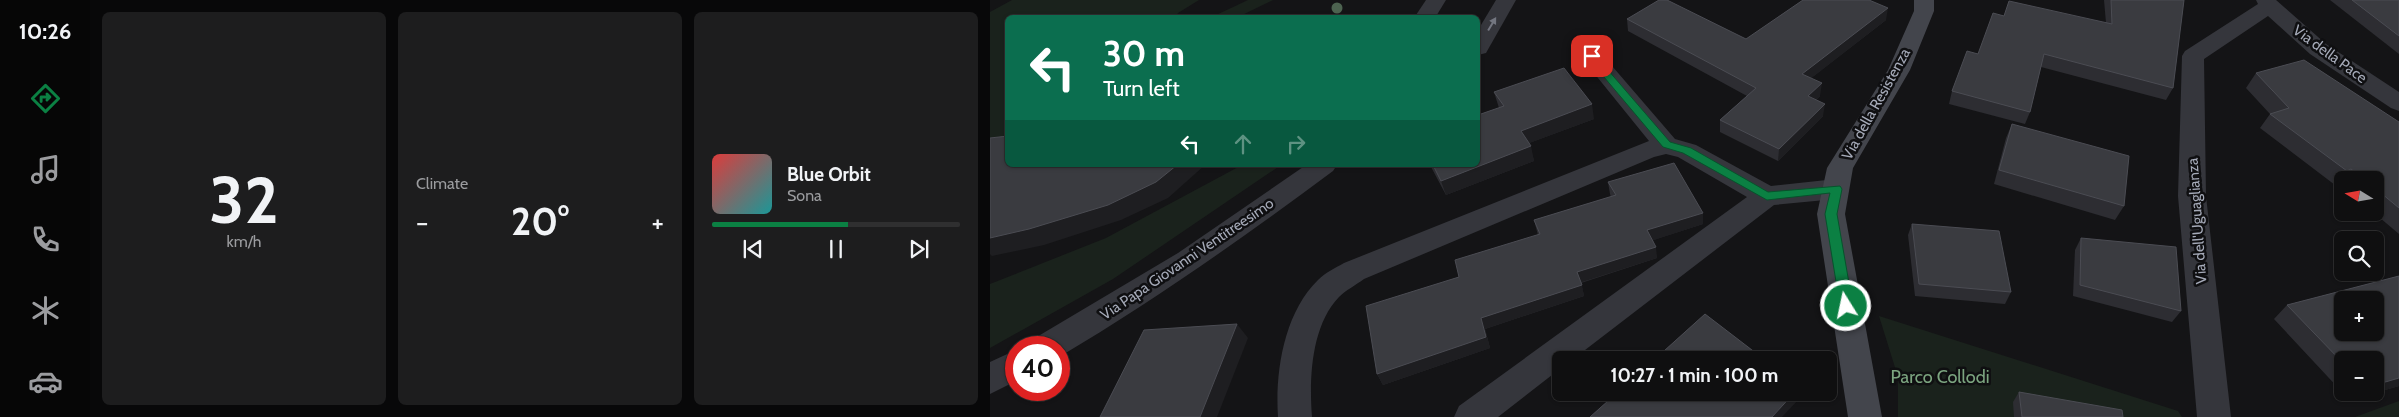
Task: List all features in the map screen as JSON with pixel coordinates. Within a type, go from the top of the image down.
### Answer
[{"type":"street","points":[[1426,15],[1436,0]]},
{"type":"street","points":[[1480,45],[1506,0]]},
{"type":"street","name":"Via della Resistenza","points":[[1865,417],[1831,214],[1840,168],[1898,70],[1924,11],[1924,0]]},
{"type":"street","name":"Via della Pace","points":[[2268,3],[2318,49],[2399,103]]},
{"type":"street","name":"Via dell'Uguaglianza","points":[[2214,417],[2192,196],[2193,56],[2268,3]]},
{"type":"street","points":[[1592,56],[1666,145]]},
{"type":"street","points":[[1295,417],[1293,404],[1297,358],[1312,312],[1327,289],[1354,271],[1646,150],[1666,145],[1687,151],[1767,196]]},
{"type":"street","name":"Via Papa Giovanni Ventitreesimo","points":[[1067,336],[1099,318],[1272,203],[1321,167]]},
{"type":"street","points":[[1471,417],[1767,196],[1836,189]]},
{"type":"street","points":[[990,379],[1005,370]]},
{"type":"green space","points":[[1012,0],[1199,0],[1176,15],[1005,15],[1005,155],[990,159],[990,12]]},
{"type":"green space","points":[[1248,0],[1273,0],[1242,15],[1216,15]]},
{"type":"green space","points":[[1238,167],[1278,167],[1113,279],[1011,336],[1005,336],[1005,340],[990,348],[990,284],[1106,238]]},
{"type":"green space","name":"Parco Collodi","points":[[1879,316],[2178,411],[2182,417],[1898,417],[1898,377]]},
{"type":"green space","points":[[2399,401],[2399,417],[2355,417]]},
{"type":"building","points":[[1659,0],[1667,0],[1746,39],[1803,0],[1869,0],[1888,8],[1802,74],[1822,83],[1808,96],[1825,104],[1779,149],[1720,120],[1756,88],[1627,19]]},
{"type":"building","points":[[2111,0],[2184,0],[2173,88],[2044,54],[2030,112],[1952,91],[1967,51],[1978,54],[1993,13],[2004,16],[2009,1],[2112,24]]},
{"type":"building","points":[[2352,0],[2399,0],[2399,36]]},
{"type":"building","points":[[2304,60],[2399,122],[2399,208],[2384,196],[2384,171],[2354,171],[2351,169],[2347,171],[2270,114],[2289,108],[2256,73]]},
{"type":"building","points":[[1564,68],[1592,104],[1521,131],[1531,146],[1480,166],[1480,114],[1504,106],[1494,92]]},
{"type":"building","points":[[2012,124],[2129,156],[2124,206],[1999,170]]},
{"type":"building","points":[[1005,136],[1005,167],[1175,167],[1156,182],[1108,205],[1029,229],[990,238],[990,138]]},
{"type":"building","points":[[1674,163],[1703,213],[1647,230],[1656,247],[1577,272],[1582,285],[1481,318],[1486,337],[1377,374],[1366,306],[1459,277],[1455,260],[1540,234],[1534,220],[1616,195],[1608,182]]},
{"type":"building","points":[[1434,167],[1477,167],[1441,181]]},
{"type":"building","points":[[1912,224],[1999,231],[2011,292],[1919,284]]},
{"type":"building","points":[[2081,238],[2176,247],[2181,311],[2080,285]]},
{"type":"building","points":[[2399,276],[2399,378],[2384,382],[2384,351],[2334,351],[2334,354],[2287,305],[2334,293],[2334,341],[2384,341],[2384,291],[2341,291]]},
{"type":"building","points":[[1705,314],[1753,351],[1664,351]]},
{"type":"building","points":[[1237,324],[1200,417],[1100,417],[1144,330]]},
{"type":"building","points":[[2019,392],[2122,410],[2123,417],[2022,417]]},
{"type":"building","points":[[1608,401],[1787,401],[1772,417],[1590,417]]},
{"type":"route","points":[[1592,56],[1666,145],[1687,151],[1767,196],[1836,189],[1831,214],[1846,306]]}]
